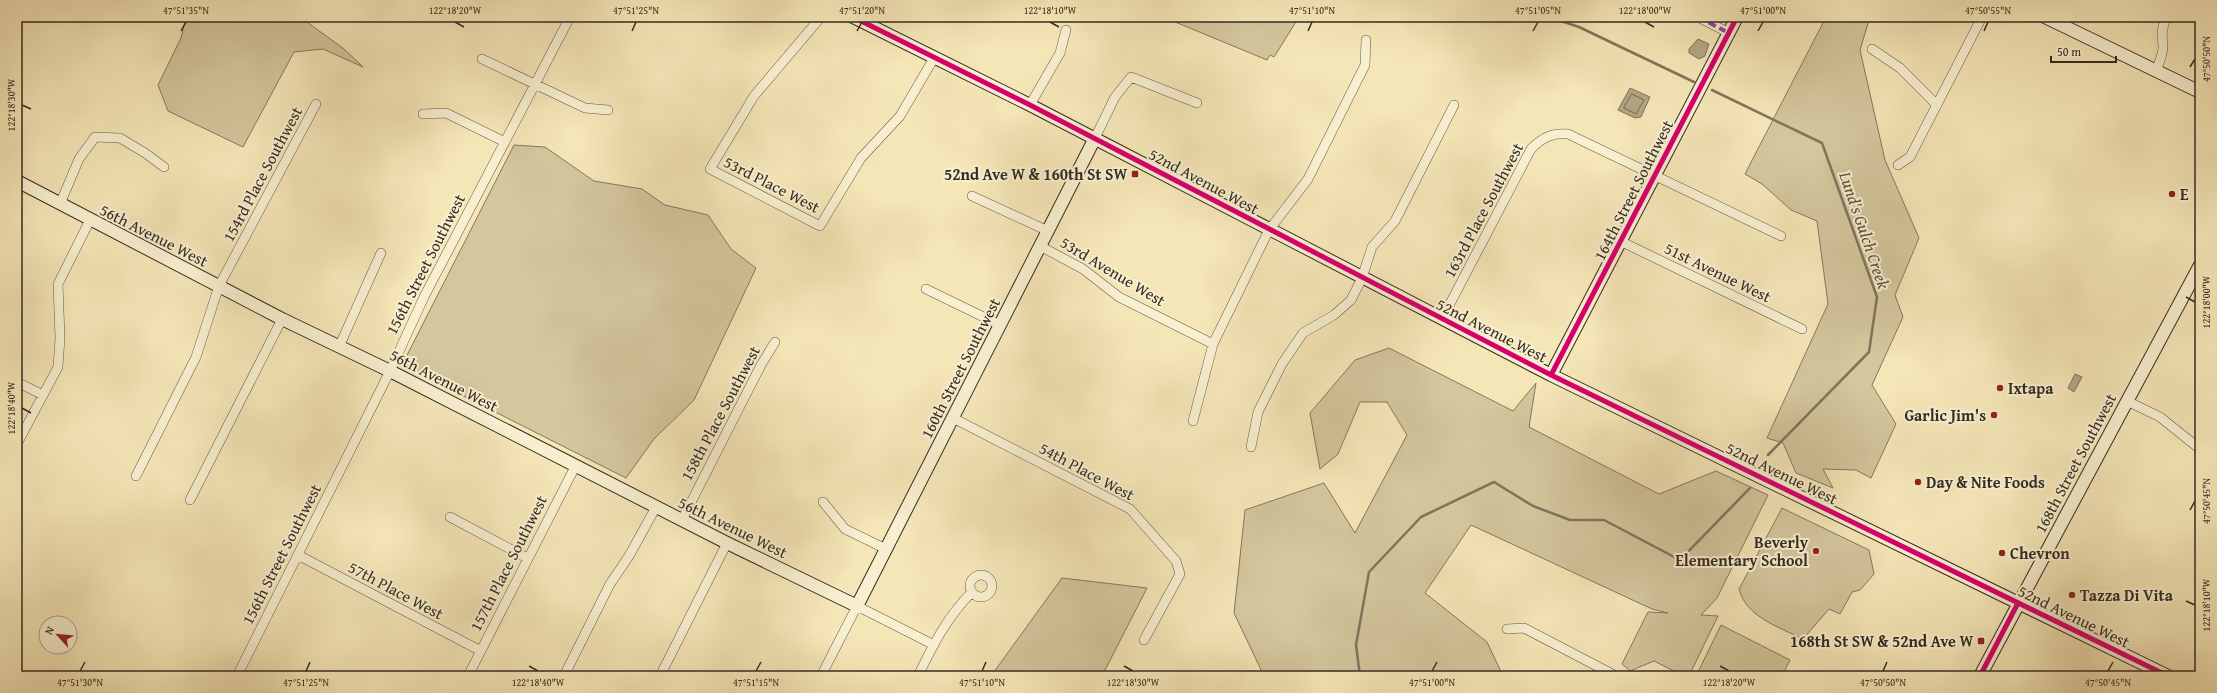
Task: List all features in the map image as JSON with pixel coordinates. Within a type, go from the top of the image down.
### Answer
[{"type":"street","name":"156th Street Southwest","points":[[237,676],[390,371],[424,297],[570,17]]},
{"type":"street","name":"53rd Place West","points":[[821,17],[754,96],[710,169],[820,226],[862,158],[900,116],[934,58]]},
{"type":"street","name":"52nd Avenue West","points":[[853,17],[1095,138],[1269,230],[1551,375],[2168,676]]},
{"type":"street","points":[[1698,17],[1729,33]]},
{"type":"street","name":"164th Street Southwest","points":[[1551,375],[1737,17]]},
{"type":"street","points":[[1898,165],[1910,157],[1982,17]]},
{"type":"street","points":[[2045,17],[2200,92]]},
{"type":"street","points":[[2156,71],[2162,57],[2163,46],[2161,31],[2167,17]]},
{"type":"street","points":[[1030,105],[1060,53],[1066,30]]},
{"type":"street","points":[[1192,421],[1213,344],[1269,230],[1308,179],[1365,65],[1366,40]]},
{"type":"street","points":[[1872,49],[1900,68],[1937,105]]},
{"type":"street","points":[[482,59],[585,108],[608,110]]},
{"type":"street","name":"160th Street Southwest","points":[[822,676],[1115,97],[1131,77],[1197,103]]},
{"type":"street","name":"154rd Place Southwest","points":[[136,476],[196,357],[219,286],[316,104]]},
{"type":"street","points":[[1251,447],[1258,412],[1282,364],[1303,333],[1334,315],[1351,300],[1362,278],[1372,247],[1395,221],[1454,105]]},
{"type":"street","points":[[423,114],[446,113],[505,142]]},
{"type":"street","name":"163rd Place Southwest","points":[[1442,319],[1531,149],[1542,139],[1554,134],[1568,134],[1654,176]]},
{"type":"street","points":[[60,204],[79,159],[95,137],[120,138],[145,153],[164,167]]},
{"type":"street","points":[[1654,176],[1781,236]]},
{"type":"street","name":"56th Avenue West","points":[[17,181],[282,319],[390,371],[727,543],[857,606]]},
{"type":"street","points":[[972,196],[1048,231]]},
{"type":"street","points":[[17,444],[58,367],[60,338],[58,284],[90,220]]},
{"type":"street","name":"51st Avenue West","points":[[1620,241],[1802,329]]},
{"type":"street","name":"53rd Avenue West","points":[[1040,246],[1083,269],[1119,296],[1213,344]]},
{"type":"street","points":[[339,347],[381,253]]},
{"type":"street","name":"168th Street Southwest","points":[[1980,676],[2200,265]]},
{"type":"street","points":[[926,289],[1000,325]]},
{"type":"street","points":[[190,500],[282,319]]},
{"type":"street","name":"158th Place Southwest","points":[[682,520],[761,365],[775,342]]},
{"type":"street","points":[[17,382],[43,395]]},
{"type":"street","points":[[2126,401],[2160,417],[2200,450]]},
{"type":"street","name":"54th Place West","points":[[953,418],[1130,509],[1176,561],[1180,574],[1144,640]]},
{"type":"street","name":"157th Place Southwest","points":[[468,676],[527,558],[576,465]]},
{"type":"street","points":[[823,502],[845,529],[886,549]]},
{"type":"street","points":[[564,676],[610,584],[629,556],[656,506]]},
{"type":"street","points":[[450,518],[527,558]]},
{"type":"street","points":[[660,676],[727,543]]},
{"type":"street","name":"57th Place West","points":[[298,555],[481,651]]},
{"type":"street","points":[[918,676],[955,608],[972,592]]},
{"type":"street","points":[[857,606],[934,645]]},
{"type":"street","points":[[1507,629],[1524,628],[1616,676]]},
{"type":"shaded area","points":[[186,17],[300,17],[344,49],[363,67],[323,49],[294,52],[243,147],[168,111],[158,85],[181,38]]},
{"type":"shaded area","points":[[1163,17],[1299,17],[1274,57],[1270,55],[1267,60]]},
{"type":"shaded area","points":[[1826,17],[1870,17],[1860,50],[1885,160],[1919,238],[1895,295],[1903,317],[1872,385],[1896,424],[1871,478],[1856,470],[1823,469],[1833,488],[1796,473],[1783,443],[1767,438],[1828,304],[1817,221],[1791,210],[1762,184],[1745,174]]},
{"type":"shaded area","points":[[514,145],[545,147],[594,181],[642,189],[665,205],[708,215],[731,249],[756,268],[694,400],[654,439],[626,478],[402,365]]},
{"type":"shaded area","points":[[1389,348],[1513,411],[1536,383],[1529,427],[1659,494],[1716,471],[1768,495],[1717,598],[1701,615],[1718,616],[1689,676],[1684,676],[1654,661],[1630,671],[1622,664],[1648,612],[1668,613],[1652,609],[1471,525],[1425,593],[1487,642],[1503,676],[1264,676],[1234,613],[1245,510],[1324,483],[1355,533],[1407,435],[1387,402],[1360,402],[1338,454],[1320,469],[1310,413],[1355,360]]},
{"type":"shaded area","points":[[1782,508],[1869,550],[1874,574],[1860,590],[1852,592],[1840,614],[1829,609],[1803,639],[1774,625],[1756,614],[1743,599],[1739,589]]},
{"type":"shaded area","points":[[1062,578],[1147,588],[1102,676],[991,676]]},
{"type":"shaded area","points":[[1721,625],[1790,660],[1782,676],[1696,676]]},
{"type":"water","points":[[1698,39],[1709,44],[1705,56],[1699,59],[1689,53],[1689,49]]},
{"type":"water","points":[[1630,88],[1650,97],[1641,117],[1635,118],[1618,110]]},
{"type":"water","points":[[2075,374],[2082,377],[2074,392],[2068,388]]},
{"type":"waterway","name":"Lund's Gulch Creek","points":[[1549,17],[1579,27],[1694,82]]},
{"type":"waterway","name":"Lund's Gulch Creek","points":[[1712,90],[1822,143],[1877,297],[1869,352],[1768,455]]},
{"type":"waterway","name":"Lund's Gulch Creek","points":[[1360,676],[1356,645],[1369,572],[1421,517],[1494,482],[1533,506],[1570,520],[1604,520],[1680,560],[1750,488]]},
{"type":"marked path","points":[[1698,17],[1729,33]]},
{"type":"cycle path","points":[[853,17],[1030,105],[1551,375],[2168,676]]},
{"type":"cycle path","points":[[1551,375],[1737,17]]},
{"type":"cycle path","points":[[1980,676],[2018,603]]},
{"type":"place","name":"52nd Ave W & 160th St SW","points":[[1135,174]]},
{"type":"place","name":"E","points":[[2172,194]]},
{"type":"place","name":"Ixtapa","points":[[2000,388]]},
{"type":"place","name":"Garlic Jim's","points":[[1994,415]]},
{"type":"place","name":"Day & Nite Foods","points":[[1918,482]]},
{"type":"place","name":"Beverly Elementary School","points":[[1816,551]]},
{"type":"place","name":"Chevron","points":[[2002,553]]},
{"type":"place","name":"Tazza Di Vita","points":[[2072,595]]},
{"type":"place","name":"168th St SW & 52nd Ave W","points":[[1981,641]]}]
